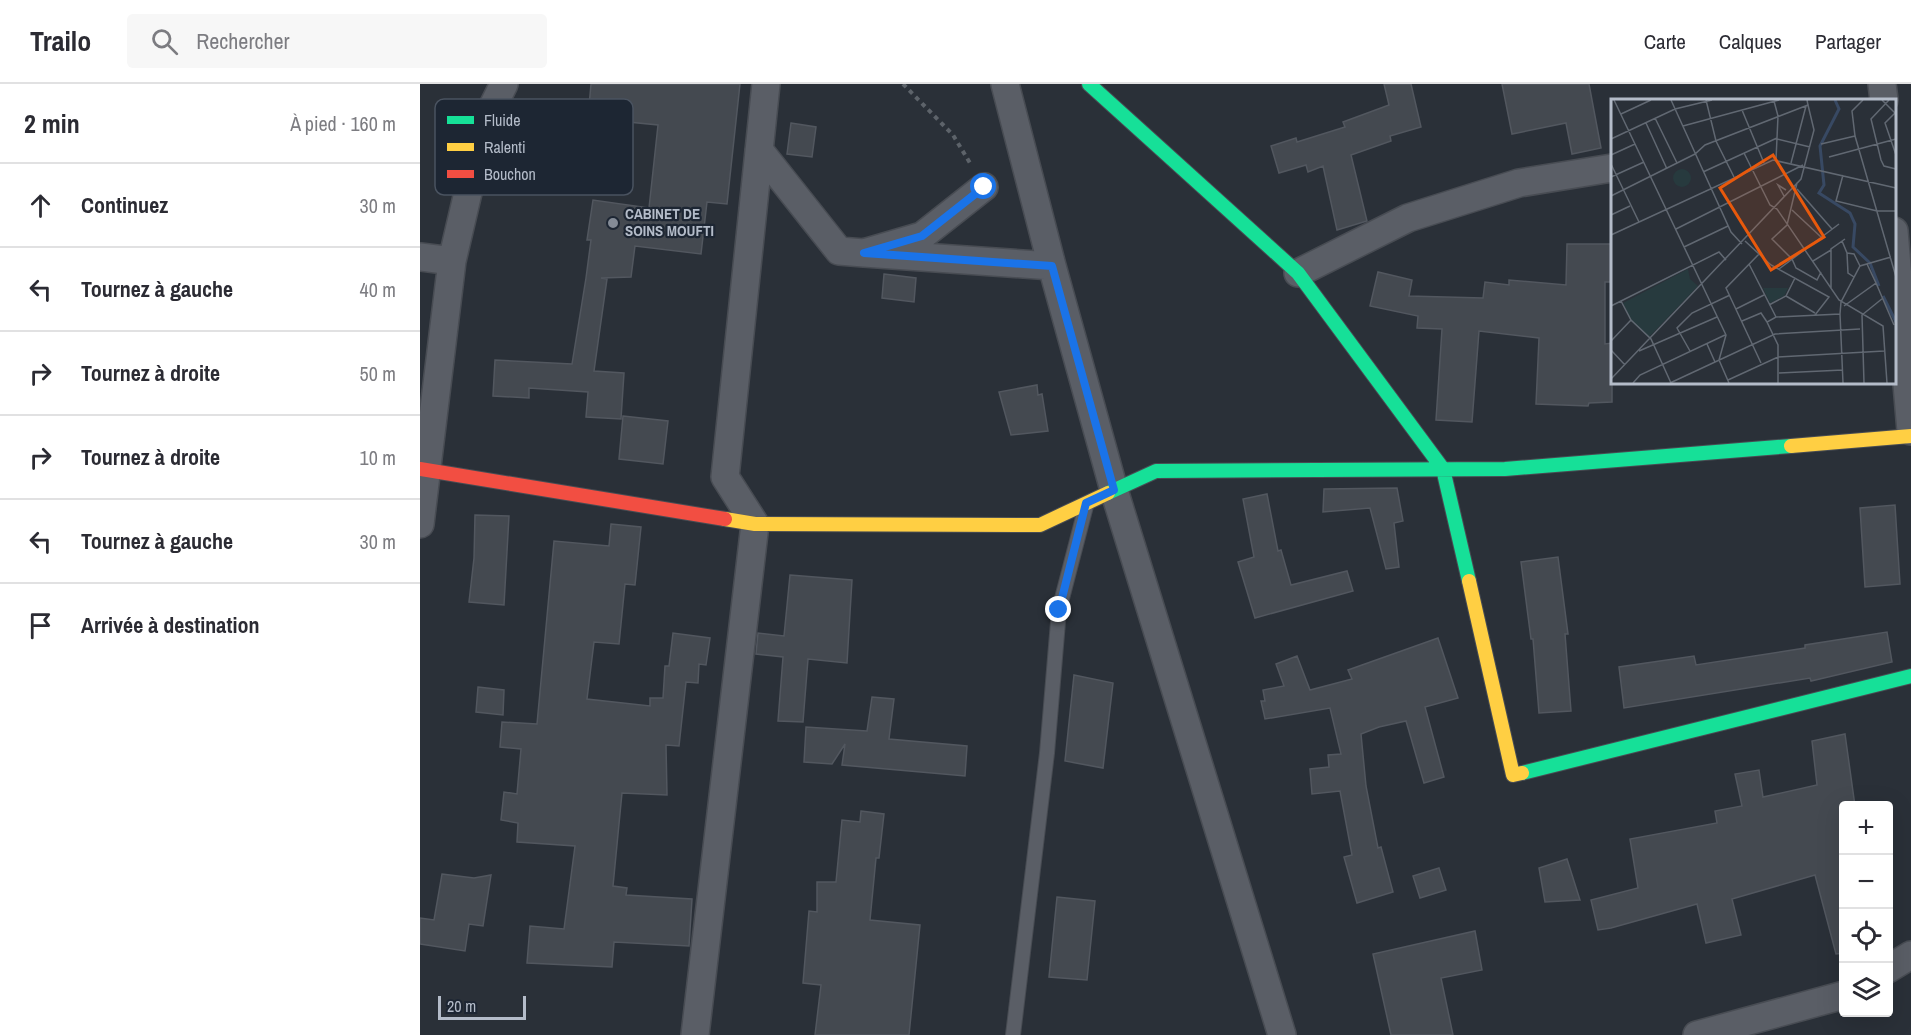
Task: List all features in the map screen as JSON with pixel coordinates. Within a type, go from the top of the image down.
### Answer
[{"type":"street","points":[[496,99],[504,84]]},
{"type":"street","points":[[695,1035],[755,524],[725,477],[766,84]]},
{"type":"street","points":[[1005,84],[1114,490],[1282,1035]]},
{"type":"street","points":[[1089,84],[1298,273],[1443,469],[1513,775],[1911,676]]},
{"type":"street","points":[[1882,84],[1884,99]]},
{"type":"street","points":[[759,150],[839,251],[1052,266]]},
{"type":"street","points":[[1298,273],[1408,218],[1519,183],[1611,168]]},
{"type":"street","points":[[864,253],[922,236],[984,187]]},
{"type":"street","points":[[420,524],[423,469],[452,261],[467,195]]},
{"type":"street","points":[[1896,255],[1911,431]]},
{"type":"street","points":[[420,257],[452,261]]},
{"type":"street","points":[[423,469],[755,524],[1040,525],[1156,471],[1505,469],[1911,436]]},
{"type":"street","points":[[1893,966],[1911,955]]},
{"type":"street","points":[[1697,1035],[1839,996]]},
{"type":"lane","points":[[1013,1035],[1047,753],[1059,610],[1086,503]]},
{"type":"building","points":[[591,84],[740,84],[727,204],[707,202],[701,254],[635,246],[631,277],[601,278],[607,279],[594,371],[624,373],[621,419],[586,417],[588,392],[529,388],[529,398],[493,396],[495,360],[572,364],[591,240],[587,240],[593,200],[649,208],[658,125],[633,122],[633,99],[590,99]]},
{"type":"building","points":[[1384,84],[1411,84],[1421,127],[1390,136],[1391,141],[1351,155],[1367,221],[1337,230],[1323,166],[1308,172],[1306,165],[1279,173],[1271,146],[1296,138],[1297,142],[1345,127],[1343,122],[1389,105]]},
{"type":"building","points":[[1502,84],[1589,84],[1601,148],[1572,154],[1566,123],[1512,134]]},
{"type":"building","points":[[791,123],[816,127],[812,157],[787,154]]},
{"type":"building","points":[[1567,244],[1611,244],[1611,282],[1605,282],[1605,344],[1611,343],[1612,402],[1589,403],[1588,406],[1536,404],[1539,338],[1479,331],[1472,422],[1436,420],[1442,329],[1417,328],[1418,316],[1370,306],[1378,272],[1412,280],[1409,296],[1483,298],[1485,282],[1509,285],[1509,280],[1566,285]]},
{"type":"building","points":[[884,274],[916,278],[914,302],[882,298]]},
{"type":"building","points":[[1037,385],[1038,395],[1042,394],[1048,431],[1011,435],[999,392]]},
{"type":"building","points":[[623,416],[668,421],[663,464],[619,459]]},
{"type":"building","points":[[1397,488],[1403,521],[1394,523],[1399,567],[1386,569],[1370,508],[1323,512],[1324,489]]},
{"type":"building","points":[[1267,494],[1278,551],[1281,550],[1291,585],[1347,571],[1353,591],[1255,618],[1238,562],[1254,557],[1243,499]]},
{"type":"building","points":[[1895,505],[1900,584],[1865,587],[1860,508]]},
{"type":"building","points":[[475,515],[509,516],[504,605],[469,602],[474,558]]},
{"type":"building","points":[[611,524],[641,527],[635,585],[625,584],[619,644],[594,642],[587,699],[650,706],[650,698],[663,698],[665,666],[669,666],[673,633],[710,638],[706,665],[699,664],[698,683],[686,682],[679,746],[666,745],[667,795],[622,793],[613,886],[627,888],[626,895],[692,899],[689,946],[614,942],[612,967],[527,963],[530,926],[564,929],[575,846],[517,842],[518,823],[501,820],[504,792],[517,794],[521,749],[500,747],[502,722],[537,724],[554,541],[609,546]]},
{"type":"building","points":[[1558,557],[1568,634],[1565,634],[1571,711],[1539,713],[1533,639],[1531,639],[1521,562]]},
{"type":"building","points":[[790,575],[852,580],[847,663],[808,659],[803,722],[778,721],[783,657],[756,654],[758,633],[784,636]]},
{"type":"building","points":[[1887,632],[1892,662],[1811,681],[1810,678],[1624,708],[1619,667],[1694,656],[1696,665],[1805,648],[1805,645]]},
{"type":"building","points":[[1438,638],[1458,698],[1425,707],[1444,777],[1424,783],[1406,721],[1361,734],[1366,786],[1378,848],[1381,847],[1393,892],[1357,903],[1344,857],[1352,855],[1340,791],[1312,794],[1310,769],[1329,767],[1328,755],[1341,754],[1330,708],[1265,719],[1261,701],[1265,701],[1263,690],[1284,686],[1276,664],[1297,656],[1310,690],[1352,679],[1348,670]]},
{"type":"building","points":[[1074,675],[1113,683],[1103,768],[1065,761]]},
{"type":"building","points":[[478,687],[504,690],[503,715],[476,712]]},
{"type":"building","points":[[872,697],[894,699],[889,739],[967,746],[965,776],[842,765],[845,744],[832,764],[804,762],[806,727],[867,731]]},
{"type":"building","points":[[1845,734],[1854,801],[1839,801],[1839,954],[1836,954],[1815,875],[1732,899],[1741,935],[1706,943],[1697,904],[1598,930],[1591,900],[1638,888],[1630,839],[1717,823],[1715,811],[1742,806],[1735,774],[1759,770],[1763,797],[1817,785],[1812,741]]},
{"type":"building","points":[[861,811],[884,814],[879,858],[876,858],[870,920],[920,925],[909,1035],[815,1035],[821,985],[803,983],[809,911],[817,912],[817,882],[836,882],[842,820],[860,822]]},
{"type":"building","points":[[1567,859],[1580,900],[1545,902],[1539,868]]},
{"type":"building","points":[[1439,868],[1446,890],[1420,898],[1413,876]]},
{"type":"building","points":[[442,874],[474,878],[491,875],[483,926],[469,924],[465,951],[420,944],[420,918],[434,920]]},
{"type":"building","points":[[1057,897],[1095,901],[1087,980],[1049,977]]},
{"type":"building","points":[[1475,931],[1482,970],[1441,978],[1453,1035],[1391,1035],[1373,954]]},
{"type":"traffic: fast","points":[[1089,84],[1298,273],[1443,469],[1469,581]]},
{"type":"traffic: fast","points":[[1108,493],[1156,471],[1505,469],[1791,446]]},
{"type":"traffic: fast","points":[[1522,773],[1911,676]]},
{"type":"traffic: slow","points":[[1791,446],[1911,436]]},
{"type":"traffic: slow","points":[[725,519],[755,524],[1040,525],[1108,493]]},
{"type":"traffic: slow","points":[[1469,581],[1513,775],[1522,773]]},
{"type":"traffic: jam","points":[[420,469],[725,519]]},
{"type":"place","name":"CABINET DE SOINS MOUFTI","points":[[613,223]]},
{"type":"route","points":[[984,187],[922,236],[864,253],[1052,266],[1114,490],[1086,503],[1059,610]]}]
